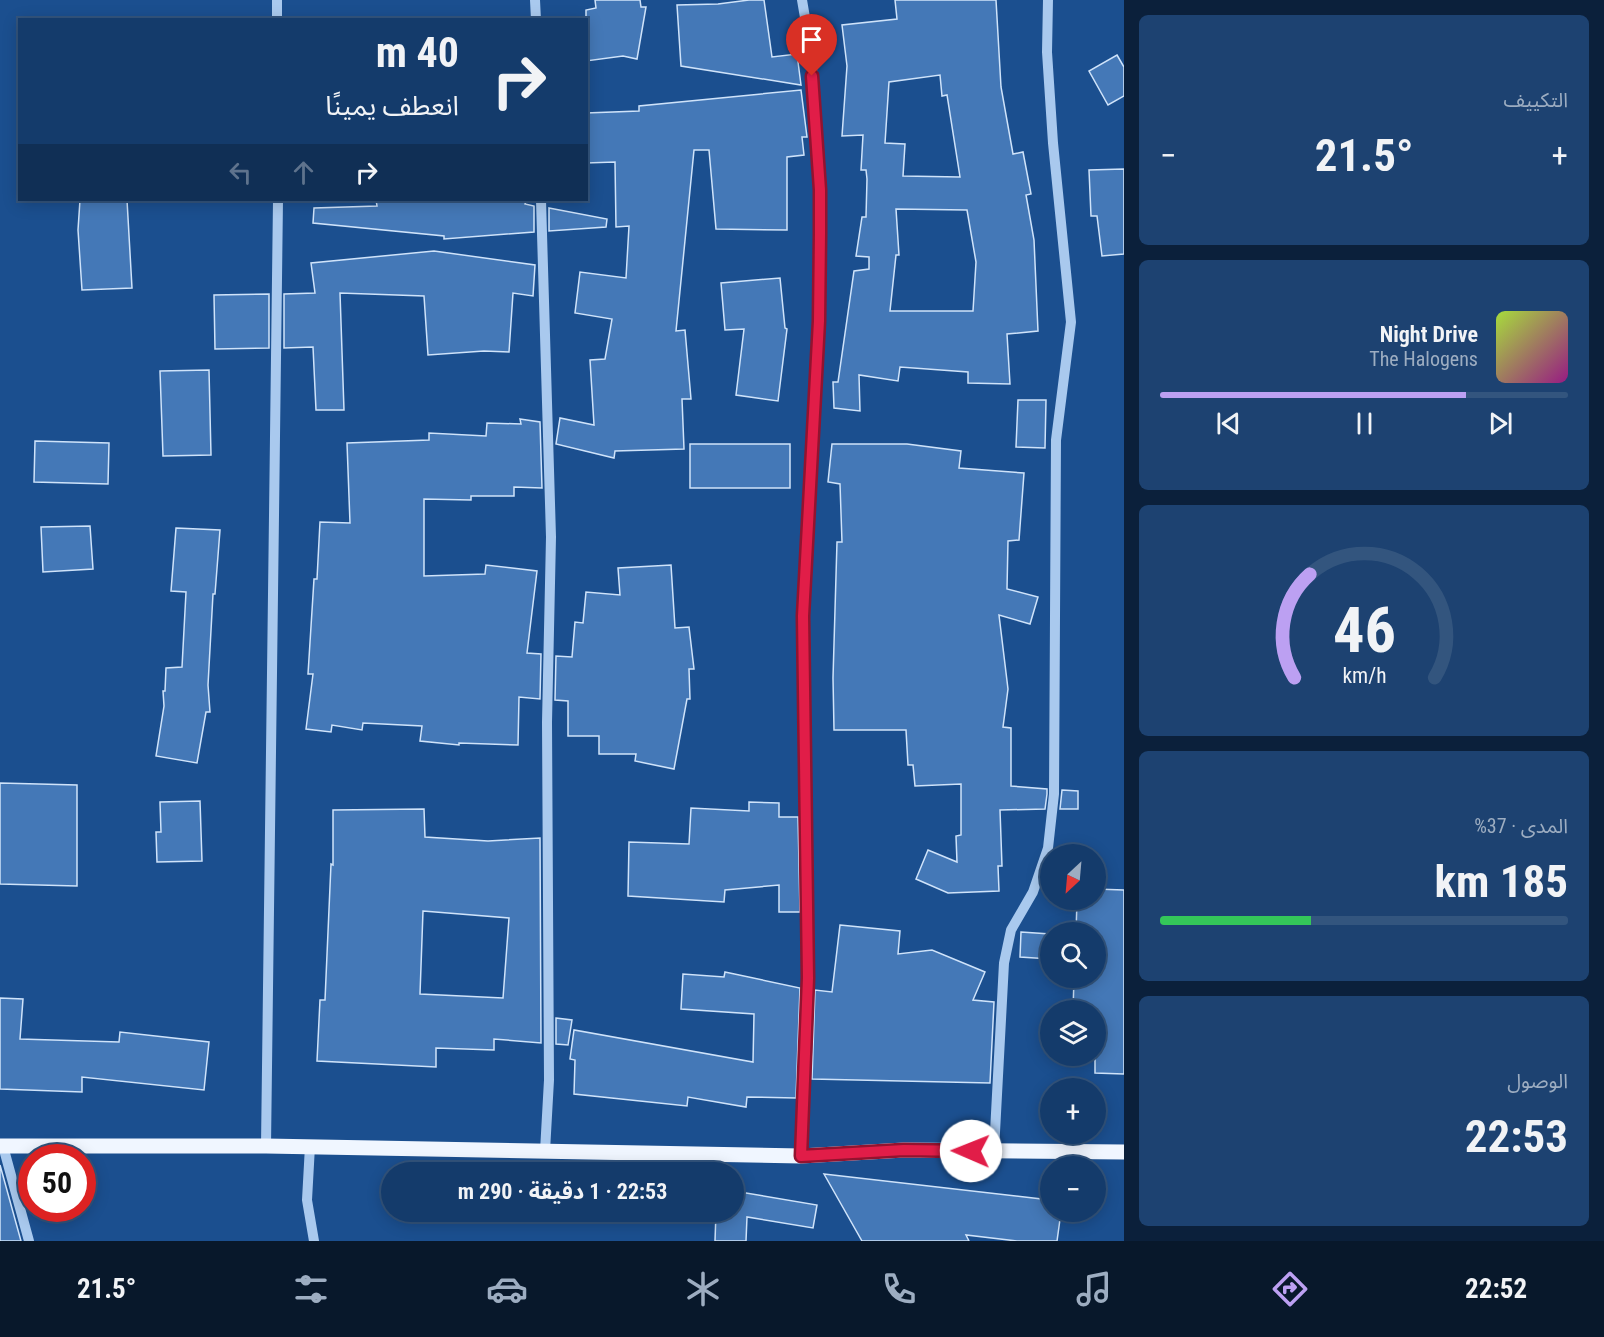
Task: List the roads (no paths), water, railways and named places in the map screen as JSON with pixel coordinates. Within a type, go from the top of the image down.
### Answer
[{"type":"main road","points":[[1,1146],[310,1146],[801,1156],[904,1150],[1124,1152]]},
{"type":"street","points":[[277,0],[277,18]]},
{"type":"street","points":[[535,0],[536,18]]},
{"type":"street","points":[[801,1156],[808,978],[803,616],[819,321],[820,190],[811,53],[802,0]]},
{"type":"street","points":[[994,1151],[1004,963],[1011,930],[1033,892],[1048,848],[1054,794],[1056,440],[1071,322],[1053,143],[1047,52],[1048,0]]},
{"type":"street","points":[[266,1146],[278,201]]},
{"type":"street","points":[[541,201],[551,537],[547,722],[549,1080],[545,1151]]},
{"type":"street","points":[[1,1146],[28,1241]]},
{"type":"street","points":[[310,1146],[307,1200],[314,1241]]}]
